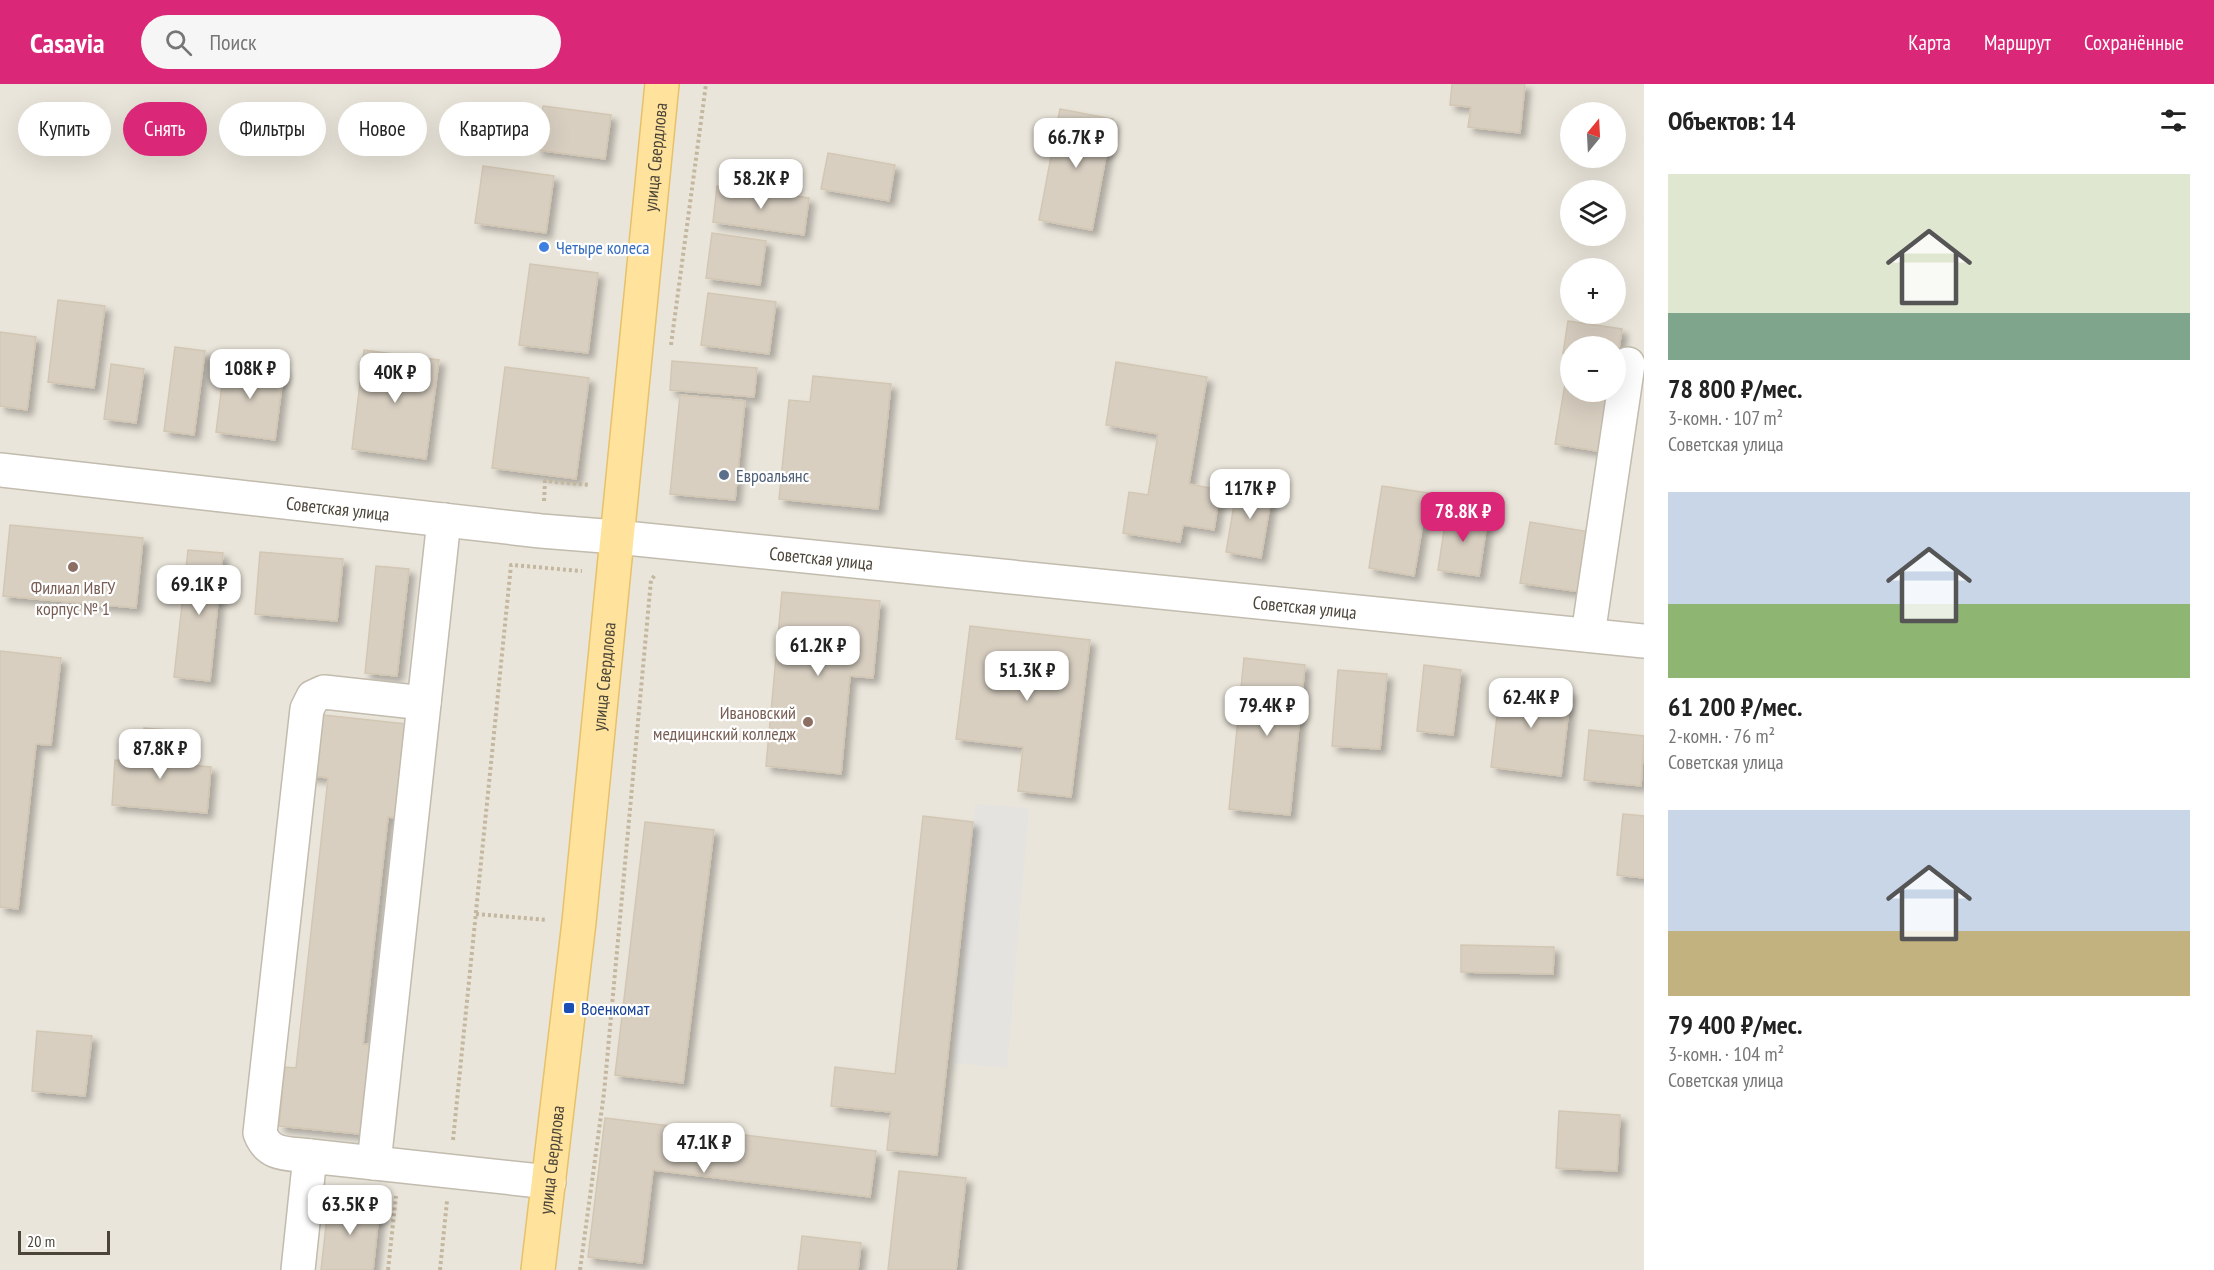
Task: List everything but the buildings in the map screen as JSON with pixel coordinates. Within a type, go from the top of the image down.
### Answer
[{"type":"main road","name":"улица Свердлова","points":[[538,1270],[579,922],[662,84]]},
{"type":"street","points":[[1588,635],[1628,364]]},
{"type":"street","name":"Советская улица","points":[[0,470],[541,531],[1644,641]]},
{"type":"street","points":[[386,1164],[424,703],[444,520]]},
{"type":"street","points":[[424,703],[324,692],[314,697],[307,709],[260,1133],[265,1144],[274,1151],[549,1182]]},
{"type":"street","points":[[298,1270],[310,1156]]},
{"type":"path","points":[[670,351],[706,84]]},
{"type":"path","points":[[541,531],[545,481],[621,487]]},
{"type":"path","points":[[580,1270],[604,1093],[651,580],[679,543]]},
{"type":"path","points":[[440,1270],[511,565]]},
{"type":"path","points":[[386,1164],[388,1270]]},
{"type":"shaded area","points":[[0,84],[1644,84],[1644,1270],[0,1270]]},
{"type":"shaded area","points":[[975,804],[1029,808],[1007,1068],[954,1063]]},
{"type":"place","name":"Четыре колеса","points":[[544,247]]},
{"type":"place","name":"Евроальянс","points":[[724,475]]},
{"type":"place","name":"Филиал ИвГУ корпус № 1","points":[[73,567]]},
{"type":"place","name":"Ивановский медицинский колледж","points":[[808,722]]},
{"type":"place","name":"Военкомат","points":[[569,1008]]}]
